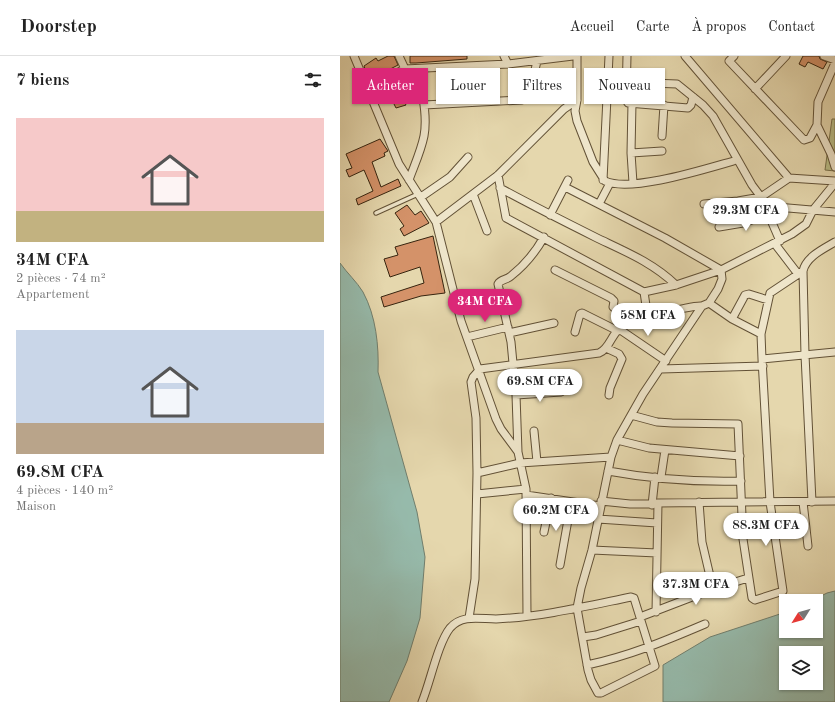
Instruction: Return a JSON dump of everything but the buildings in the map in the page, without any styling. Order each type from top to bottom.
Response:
[{"type":"street","points":[[354,56],[360,68]]},
{"type":"street","points":[[399,56],[405,68]]},
{"type":"street","points":[[504,56],[508,64]]},
{"type":"street","points":[[428,68],[508,64],[573,56]]},
{"type":"street","points":[[577,56],[577,100],[575,111],[577,121],[590,155],[607,182]]},
{"type":"street","points":[[599,204],[607,182],[605,154],[609,56]]},
{"type":"street","points":[[627,56],[627,68]]},
{"type":"street","points":[[685,56],[789,178]]},
{"type":"street","points":[[734,56],[729,61],[804,140],[810,138],[817,125],[818,102],[835,63]]},
{"type":"street","points":[[824,56],[835,60]]},
{"type":"street","points":[[755,89],[783,57]]},
{"type":"street","points":[[535,68],[537,61]]},
{"type":"street","points":[[665,84],[677,84],[713,116],[737,160],[761,197],[777,242],[801,273],[812,502]]},
{"type":"street","points":[[648,104],[688,108],[693,97]]},
{"type":"street","points":[[436,222],[498,175],[564,109],[577,100]]},
{"type":"street","points":[[409,180],[424,136],[424,105],[508,101]]},
{"type":"street","points":[[375,104],[393,151],[409,180],[436,222],[452,292],[467,337],[501,429],[518,452]]},
{"type":"street","points":[[632,104],[631,153],[633,183]]},
{"type":"street","points":[[662,136],[664,105]]},
{"type":"street","points":[[817,125],[831,154],[835,167]]},
{"type":"street","points":[[631,153],[662,150]]},
{"type":"street","points":[[590,155],[605,154]]},
{"type":"street","points":[[420,195],[450,177],[468,156]]},
{"type":"street","points":[[607,182],[633,183],[667,178],[737,160]]},
{"type":"street","points":[[498,175],[505,217],[644,292],[676,285],[721,270],[801,229],[808,222],[813,210],[835,182]]},
{"type":"street","points":[[704,204],[761,197],[789,178],[835,182]]},
{"type":"street","points":[[550,215],[566,184],[599,204],[665,238],[721,270]]},
{"type":"street","points":[[500,188],[550,215],[646,261],[662,272],[676,285]]},
{"type":"street","points":[[473,194],[487,231]]},
{"type":"street","points":[[765,206],[835,212]]},
{"type":"street","points":[[719,227],[743,223],[768,214]]},
{"type":"street","points":[[526,615],[526,492],[518,452],[516,395],[513,364],[508,330],[498,284],[501,280],[511,277],[534,255],[544,237]]},
{"type":"street","points":[[631,415],[672,424],[737,424],[740,456],[741,502],[748,578],[753,599],[783,590],[770,502],[761,334],[768,300],[773,290],[801,273],[807,263],[814,256],[835,242]]},
{"type":"street","points":[[555,270],[611,298],[614,301],[614,308],[633,323]]},
{"type":"street","points":[[422,702],[448,632],[456,623],[470,618],[497,619],[577,608],[631,597],[634,598],[655,666],[600,694],[596,691],[591,680],[577,608],[592,550],[608,470],[617,440],[631,415],[666,361],[721,283],[721,270]]},
{"type":"street","points":[[644,292],[648,319]]},
{"type":"street","points":[[732,319],[745,295],[749,294],[768,300]]},
{"type":"street","points":[[470,618],[475,579],[477,494],[476,418],[471,382],[473,377],[480,369],[599,353],[606,348],[619,330],[633,323],[690,306],[706,305],[761,334]]},
{"type":"street","points":[[575,332],[580,314],[582,313],[619,330],[666,361]]},
{"type":"street","points":[[467,337],[554,323]]},
{"type":"street","points":[[606,348],[619,354],[622,359],[610,388],[609,395]]},
{"type":"street","points":[[661,369],[763,362],[835,352]]},
{"type":"street","points":[[516,395],[561,392]]},
{"type":"street","points":[[534,431],[537,462]]},
{"type":"street","points":[[617,440],[648,448],[740,456]]},
{"type":"street","points":[[656,612],[657,524],[655,504],[658,477],[665,450]]},
{"type":"street","points":[[477,474],[520,463],[612,457]]},
{"type":"street","points":[[608,470],[711,482],[741,481]]},
{"type":"street","points":[[477,494],[526,492],[571,503],[600,504],[835,501]]},
{"type":"street","points":[[544,532],[551,498]]},
{"type":"street","points":[[699,502],[702,542],[713,589]]},
{"type":"street","points":[[803,502],[808,546]]},
{"type":"street","points":[[560,564],[571,503]]},
{"type":"street","points":[[598,519],[657,524]]},
{"type":"street","points":[[592,550],[657,553]]},
{"type":"street","points":[[582,636],[596,635],[640,619],[713,589],[748,578]]},
{"type":"street","points":[[587,665],[618,659],[649,648],[705,624]]},
{"type":"lane","points":[[376,212],[420,195]]},
{"type":"green space","points":[[832,119],[835,119],[835,171],[825,170]]},
{"type":"shaded area","points":[[340,263],[363,292],[374,321],[378,352],[378,372],[417,512],[425,557],[420,618],[407,661],[389,702],[340,702]]},
{"type":"shaded area","points":[[835,591],[835,702],[663,702],[663,665],[710,637],[779,614],[779,638],[823,638],[823,595]]}]
